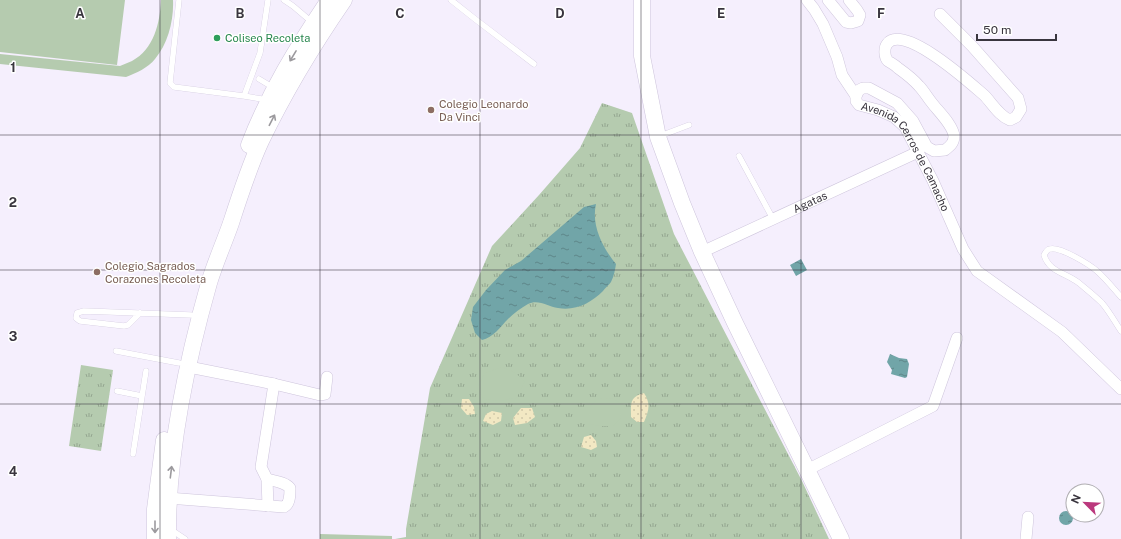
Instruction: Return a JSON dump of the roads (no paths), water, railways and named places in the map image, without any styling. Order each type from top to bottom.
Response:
[{"type":"main road","points":[[168,533],[168,498],[191,314],[218,226],[257,124],[271,94],[329,0]]},
{"type":"main road","points":[[155,539],[155,509],[166,429],[184,365],[196,334],[210,281],[260,142],[302,64],[344,0]]},
{"type":"main road","points":[[642,0],[642,56],[658,137],[682,203],[702,252],[735,323],[841,539]]},
{"type":"street","points":[[807,0],[823,24],[837,57],[842,75],[856,96]]},
{"type":"street","points":[[828,0],[846,22],[851,23],[858,21],[860,15],[849,0]]},
{"type":"street","name":"Avenida Cerros de Camacho","points":[[940,14],[972,46],[1018,98],[1021,109],[1016,117],[1010,120],[1005,118],[986,97],[952,67],[926,50],[907,40],[899,39],[892,40],[888,43],[885,49],[885,55],[888,60],[920,86],[949,125],[954,135],[952,144],[945,150],[934,150],[927,147],[913,121],[897,103],[869,88],[859,90],[856,96],[856,102],[859,105],[878,110],[894,117],[905,127],[933,181],[963,250],[976,271],[1062,332],[1121,389]]},
{"type":"street","name":"Agatas","points":[[702,252],[918,152]]},
{"type":"street","points":[[807,470],[933,406],[957,338]]},
{"type":"street","points":[[184,365],[320,395],[324,394],[327,377]]},
{"type":"street","points":[[268,506],[267,479],[261,467],[274,384]]},
{"type":"street","points":[[168,498],[268,506],[287,506],[290,488],[287,485],[267,479]]},
{"type":"street","points":[[1026,539],[1028,517]]},
{"type":"lane","points":[[179,0],[170,83],[174,88],[244,96],[271,94]]},
{"type":"lane","points":[[244,96],[255,77],[268,0]]},
{"type":"lane","points":[[284,0],[314,23]]},
{"type":"lane","points":[[451,0],[534,64]]},
{"type":"lane","points":[[255,77],[271,94]]},
{"type":"lane","points":[[658,137],[689,125]]},
{"type":"lane","points":[[739,156],[773,219]]},
{"type":"lane","points":[[1121,296],[1097,271],[1076,257],[1052,248],[1047,250],[1044,255],[1049,265],[1059,273],[1078,282],[1103,304],[1121,331]]},
{"type":"lane","points":[[140,313],[128,325],[124,326],[80,321],[76,318],[77,313],[84,311],[191,314]]},
{"type":"lane","points":[[116,351],[184,365]]},
{"type":"lane","points":[[133,454],[146,370]]},
{"type":"lane","points":[[117,391],[142,396]]},
{"type":"lane","points":[[168,533],[185,539]]},
{"type":"water","points":[[596,204],[595,220],[599,236],[616,264],[614,275],[610,283],[593,299],[577,307],[565,309],[536,302],[528,304],[513,315],[490,337],[482,340],[475,333],[471,320],[473,307],[486,290],[505,270],[521,261],[584,207]]},
{"type":"water","points":[[801,259],[807,270],[796,276],[790,265]]},
{"type":"water","points":[[890,354],[899,358],[907,359],[909,364],[907,377],[905,378],[891,374],[892,370],[887,362]]},
{"type":"water","points":[[1065,511],[1065,523],[1071,523],[1066,525],[1061,523],[1059,518]]},
{"type":"place","name":"Coliseo Recoleta","points":[[217,38]]},
{"type":"place","name":"Colegio Leonardo Da Vinci","points":[[431,110]]},
{"type":"place","name":"Colegio Sagrados Corazones Recoleta","points":[[97,272]]}]
